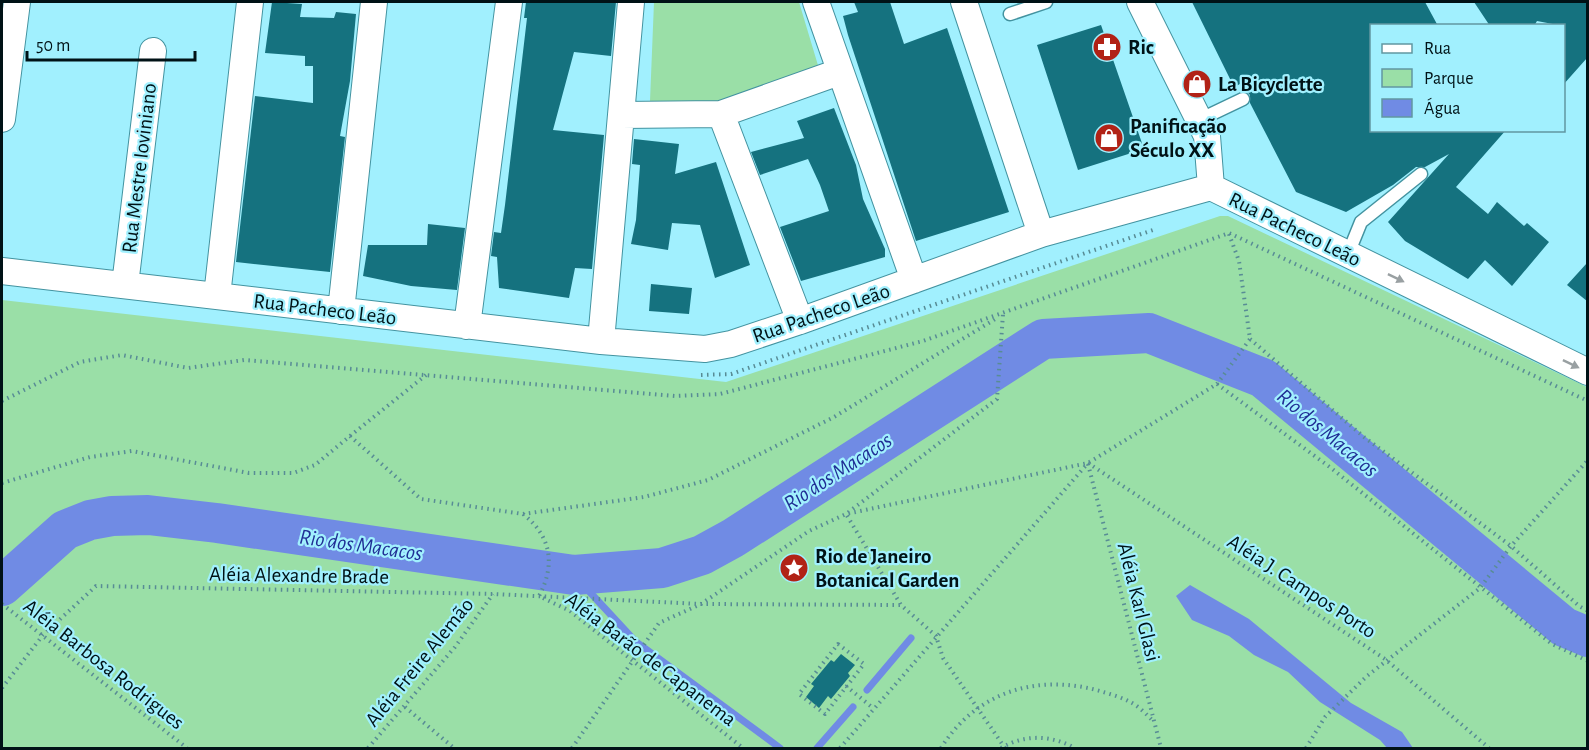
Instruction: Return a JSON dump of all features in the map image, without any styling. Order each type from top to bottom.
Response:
[{"type":"street","points":[[2,119],[17,2]]},
{"type":"street","points":[[217,296],[250,2]]},
{"type":"street","points":[[342,311],[374,2]]},
{"type":"street","points":[[467,326],[509,2]]},
{"type":"street","points":[[601,341],[631,2]]},
{"type":"street","points":[[816,2],[914,280]]},
{"type":"street","points":[[964,2],[1041,234]]},
{"type":"street","points":[[1140,2],[1207,136],[1211,187]]},
{"type":"street","name":"Rua Mestre Ioviniano","points":[[125,285],[153,51]]},
{"type":"street","points":[[621,115],[721,114],[839,72]]},
{"type":"street","points":[[721,114],[800,321]]},
{"type":"street","name":"Rua Pacheco Leão","points":[[2,271],[601,341],[718,348],[800,321],[1041,234],[1211,187],[1587,372]]},
{"type":"lane","points":[[1010,14],[1046,2]]},
{"type":"lane","points":[[1199,120],[1244,99]]},
{"type":"lane","points":[[1348,254],[1361,222],[1421,174]]},
{"type":"path","points":[[1229,233],[1239,261],[1250,339],[1364,437],[1511,546],[1587,611]]},
{"type":"path","points":[[2,401],[80,362],[122,355],[188,368],[244,360],[675,396],[720,394],[924,341],[1229,233],[1587,401]]},
{"type":"path","points":[[572,748],[659,623],[701,604],[809,531],[846,514],[997,399],[1003,314]]},
{"type":"path","points":[[350,436],[421,499],[523,514],[644,497],[708,480],[834,417],[939,356],[1003,314]]},
{"type":"path","points":[[840,748],[1088,463],[1217,384],[1250,339]]},
{"type":"path","points":[[2,483],[90,457],[132,451],[249,473],[293,473],[315,465],[426,374]]},
{"type":"path","points":[[1217,384],[1331,468],[1552,644],[1587,661]]},
{"type":"path","points":[[1305,748],[1325,717],[1366,676],[1385,659],[1480,588],[1511,546],[1587,460]]},
{"type":"path","points":[[846,514],[1088,463]]},
{"type":"path","name":"Aléia J. Campos Porto","points":[[1088,463],[1385,659],[1489,748]]},
{"type":"path","name":"Aléia Karl Glasi","points":[[1088,463],[1161,748]]},
{"type":"path","points":[[523,514],[543,532],[548,551],[547,582],[539,596]]},
{"type":"path","points":[[846,514],[901,605],[936,636],[944,658],[1003,748],[1022,739],[1042,737],[1062,741],[1075,748]]},
{"type":"path","name":"Aléia Alexandre Brade","points":[[2,688],[43,635],[96,586],[493,594],[620,598],[701,604]]},
{"type":"path","name":"Aléia Freire Alemão","points":[[368,748],[455,647],[493,594]]},
{"type":"path","name":"Aléia Barão de Capanema","points":[[539,596],[570,611],[631,662],[743,748]]},
{"type":"path","points":[[701,604],[901,605]]},
{"type":"path","name":"Aléia Barbosa Rodrigues","points":[[3,605],[187,748]]},
{"type":"path","points":[[838,644],[864,664],[846,686],[825,714],[799,694],[838,644]]},
{"type":"path","points":[[941,748],[956,727],[977,707],[993,697],[1031,685],[1081,686],[1131,702],[1155,722]]},
{"type":"path","points":[[846,686],[873,708]]},
{"type":"path","points":[[405,707],[454,748]]},
{"type":"green space","points":[[654,2],[799,2],[820,72],[719,104],[650,101]]},
{"type":"green space","name":"Rio de Janeiro Botanical Garden","points":[[1220,216],[1228,216],[1587,387],[1587,748],[2,748],[2,300],[726,382]]},
{"type":"water","points":[[1190,585],[1249,619],[1351,703],[1402,732],[1413,748],[1387,748],[1380,740],[1320,702],[1288,672],[1254,655],[1229,636],[1192,620],[1176,596]]},
{"type":"building","points":[[272,2],[302,4],[300,17],[334,18],[336,12],[356,14],[350,81],[340,136],[345,137],[330,272],[236,262],[255,96],[313,103],[313,66],[305,66],[305,56],[265,53]]},
{"type":"building","points":[[526,2],[616,2],[611,56],[574,52],[553,130],[604,135],[592,269],[575,268],[569,298],[499,288],[497,257],[491,256],[494,232],[501,233],[505,205],[527,18],[524,18]]},
{"type":"building","points":[[854,2],[890,2],[904,44],[947,28],[1009,212],[916,241],[843,16],[858,12]]},
{"type":"building","points":[[1192,2],[1425,2],[1437,24],[1370,24],[1370,132],[1504,132],[1456,187],[1488,214],[1497,202],[1524,226],[1527,223],[1549,242],[1512,286],[1485,260],[1468,279],[1405,241],[1388,222],[1449,154],[1425,167],[1416,167],[1393,185],[1346,212],[1296,192],[1250,103],[1250,95],[1240,84],[1234,87]]},
{"type":"building","points":[[1474,2],[1587,2],[1587,58],[1565,83],[1565,24],[1537,21],[1535,24],[1489,24]]},
{"type":"building","points":[[1101,25],[1144,149],[1078,170],[1037,45]]},
{"type":"building","points":[[834,108],[856,165],[863,199],[885,249],[885,257],[801,281],[780,227],[829,211],[820,185],[808,159],[760,175],[751,152],[804,138],[797,121]]},
{"type":"building","points":[[634,139],[679,144],[675,174],[716,162],[750,265],[715,278],[700,225],[672,223],[668,250],[631,244],[636,220],[640,165],[632,164]]},
{"type":"building","points":[[428,224],[465,228],[457,290],[411,286],[363,276],[368,245],[427,245]]},
{"type":"building","points":[[1587,263],[1587,301],[1567,285]]},
{"type":"building","points":[[651,284],[692,288],[689,314],[649,311]]},
{"type":"building","points":[[841,654],[855,665],[848,673],[850,676],[831,699],[828,696],[819,708],[806,697],[814,686],[811,684],[831,660],[834,662]]},
{"type":"waterway","name":"Rio dos Macacos","points":[[2,586],[65,530],[90,520],[112,516],[148,515],[574,575],[662,568],[702,555],[733,538],[1043,339],[1149,333],[1263,378],[1564,627],[1588,637]]},
{"type":"waterway","points":[[574,575],[635,641],[780,748]]},
{"type":"waterway","points":[[867,690],[911,638]]},
{"type":"waterway","points":[[817,748],[853,707]]},
{"type":"place","name":"Ric","points":[[1107,47]]},
{"type":"place","name":"La Bicyclette","points":[[1197,84]]},
{"type":"place","name":"Panificação Século XX","points":[[1109,138]]},
{"type":"place","name":"Rio de Janeiro Botanical Garden","points":[[794,568]]}]
